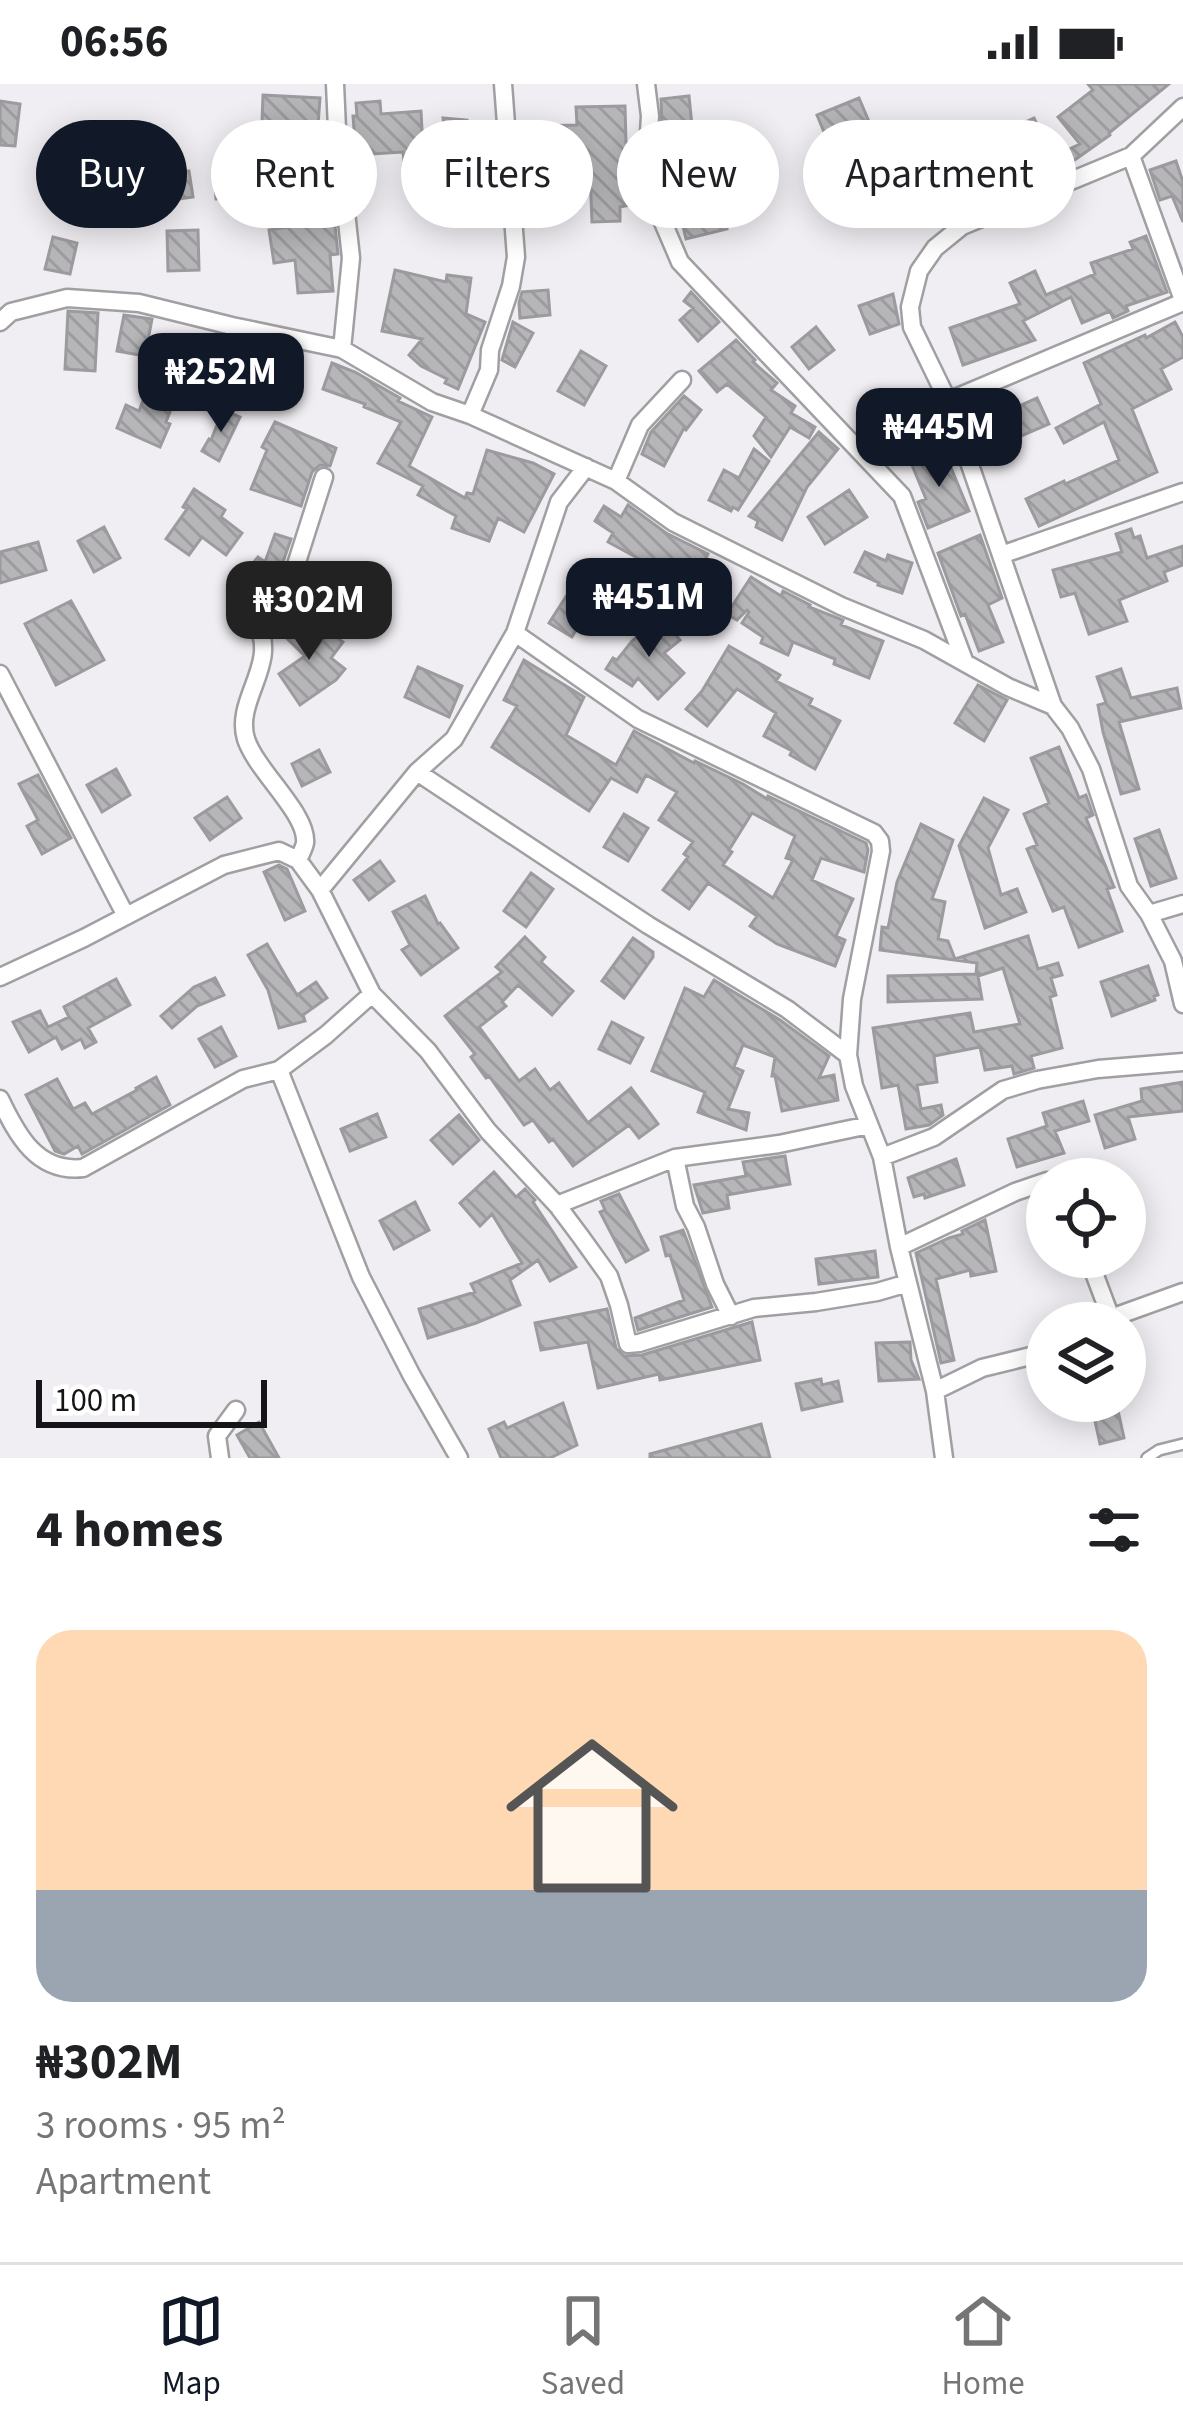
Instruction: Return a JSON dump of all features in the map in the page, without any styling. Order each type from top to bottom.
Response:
[{"type":"street","points":[[335,84],[351,258],[341,349]]},
{"type":"street","points":[[470,415],[489,370],[490,350],[516,257],[503,84]]},
{"type":"street","points":[[646,84],[650,116],[647,166],[659,213],[680,262],[902,496],[965,663]]},
{"type":"street","points":[[1183,107],[1131,156],[962,226],[935,248],[919,271],[910,307],[912,326],[948,400],[1053,706],[1091,769],[1129,886],[1173,961],[1183,1004]]},
{"type":"street","points":[[948,400],[1183,301],[1131,156]]},
{"type":"street","points":[[0,322],[10,312],[68,298],[139,302],[341,349],[432,402],[616,481],[673,522],[1053,706]]},
{"type":"street","points":[[616,481],[640,424],[682,380]]},
{"type":"street","points":[[320,890],[417,772],[454,740],[515,633],[559,502],[586,467]]},
{"type":"street","points":[[298,860],[305,846],[303,830],[251,755],[242,724],[263,658],[264,638],[257,624],[296,565],[324,477]]},
{"type":"street","points":[[1001,555],[1183,491]]},
{"type":"street","points":[[515,633],[638,719],[874,833],[880,841],[852,999],[848,1055],[854,1086],[882,1156],[935,1391],[944,1458]]},
{"type":"street","points":[[0,674],[126,916]]},
{"type":"street","points":[[417,772],[648,926],[787,1009],[848,1055]]},
{"type":"street","points":[[0,977],[224,865],[279,851],[298,860],[320,890],[372,994],[428,1051],[488,1131],[557,1204],[609,1276],[628,1344],[754,1308],[817,1302],[908,1283]]},
{"type":"street","points":[[1149,914],[1183,904]]},
{"type":"street","points":[[0,1099],[12,1124],[42,1159],[54,1166],[83,1168],[243,1079],[279,1070],[372,994]]},
{"type":"street","points":[[882,1156],[934,1137],[1004,1090],[1098,1070],[1183,1062]]},
{"type":"street","points":[[279,1070],[362,1277],[459,1458]]},
{"type":"street","points":[[557,1204],[675,1158],[779,1144],[869,1125]]},
{"type":"street","points":[[675,1158],[685,1206],[731,1316]]},
{"type":"street","points":[[899,1247],[1026,1188]]},
{"type":"street","points":[[1146,1306],[1183,1292]]},
{"type":"street","points":[[935,1391],[982,1367],[1026,1357]]},
{"type":"street","points":[[220,1458],[218,1436],[236,1410]]},
{"type":"lane","points":[[1147,1458],[1183,1444]]},
{"type":"building","points":[[1088,84],[1169,84],[1076,159],[1080,144],[1076,120],[1058,117],[1093,90]]},
{"type":"building","points":[[263,95],[320,98],[318,120],[262,120]]},
{"type":"building","points":[[689,96],[691,120],[662,120],[661,99]]},
{"type":"building","points":[[859,98],[868,120],[819,120],[817,115]]},
{"type":"building","points":[[0,101],[20,104],[15,146],[0,145]]},
{"type":"building","points":[[380,101],[381,114],[421,111],[421,120],[401,120],[401,152],[377,154],[377,120],[353,120],[356,103]]},
{"type":"building","points":[[625,106],[625,120],[617,120],[617,221],[593,222],[593,120],[577,120],[576,107]]},
{"type":"building","points":[[1176,161],[1183,182],[1183,222],[1172,196],[1160,200],[1150,170]]},
{"type":"building","points":[[187,171],[193,197],[187,198]]},
{"type":"building","points":[[335,228],[338,254],[330,255],[333,291],[298,293],[295,260],[274,263],[269,230]]},
{"type":"building","points":[[683,228],[727,228],[727,229],[686,239]]},
{"type":"building","points":[[198,230],[199,270],[168,271],[167,231]]},
{"type":"building","points":[[1146,236],[1167,292],[1126,306],[1128,311],[1113,318],[1110,311],[1082,323],[1071,297],[1023,321],[1035,340],[963,365],[950,328],[1020,304],[1010,283],[1035,271],[1046,295],[1095,274],[1091,263],[1133,249],[1130,242]]},
{"type":"building","points":[[53,237],[77,243],[70,274],[45,269]]},
{"type":"building","points":[[395,270],[446,282],[447,275],[471,278],[466,314],[485,322],[458,389],[409,355],[422,339],[382,331]]},
{"type":"building","points":[[548,290],[550,315],[520,318],[522,292]]},
{"type":"building","points":[[691,292],[719,322],[698,341],[680,320],[693,308],[684,301]]},
{"type":"building","points":[[893,294],[899,324],[870,334],[859,306]]},
{"type":"building","points":[[68,311],[98,313],[95,371],[65,369]]},
{"type":"building","points":[[124,315],[152,319],[145,356],[117,351]]},
{"type":"building","points":[[513,322],[533,333],[515,367],[502,360]]},
{"type":"building","points":[[1175,322],[1183,337],[1183,357],[1161,369],[1171,389],[1132,409],[1157,472],[1039,526],[1026,499],[1119,460],[1104,422],[1064,443],[1056,428],[1101,404],[1084,363]]},
{"type":"building","points":[[816,327],[834,350],[809,369],[792,347]]},
{"type":"building","points":[[736,340],[777,383],[771,390],[795,406],[791,413],[815,427],[809,438],[790,427],[771,457],[754,436],[766,417],[727,384],[717,392],[699,371]]},
{"type":"building","points":[[162,351],[198,362],[193,378],[184,376],[160,447],[117,428],[126,405],[139,411]]},
{"type":"building","points":[[581,351],[606,366],[584,405],[558,391]]},
{"type":"building","points":[[332,363],[432,417],[409,466],[465,498],[473,494],[487,450],[554,474],[524,532],[498,518],[489,541],[452,528],[456,516],[418,495],[423,486],[378,463],[401,422],[323,389]]},
{"type":"building","points":[[684,396],[701,410],[684,428],[664,466],[642,454],[651,432]]},
{"type":"building","points":[[1037,398],[1049,424],[1007,442],[995,417]]},
{"type":"building","points":[[223,410],[240,417],[219,461],[202,451]]},
{"type":"building","points":[[275,422],[336,448],[330,466],[320,465],[312,472],[301,506],[251,489],[267,450],[262,447]]},
{"type":"building","points":[[819,432],[838,449],[807,487],[782,540],[756,527],[758,521],[749,516]]},
{"type":"building","points":[[754,449],[769,461],[738,510],[709,500],[724,470],[739,478]]},
{"type":"building","points":[[944,451],[969,511],[928,528],[918,502],[926,499],[912,465]]},
{"type":"building","points":[[194,489],[225,510],[221,517],[242,533],[226,555],[202,537],[189,555],[166,539],[187,509],[183,507]]},
{"type":"building","points":[[849,490],[867,517],[825,544],[808,517]]},
{"type":"building","points":[[628,505],[666,533],[708,554],[691,587],[608,542],[613,533],[595,521],[604,506],[621,517]]},
{"type":"building","points":[[104,527],[120,558],[94,572],[78,541]]},
{"type":"building","points":[[1131,529],[1134,538],[1140,536],[1147,558],[1183,546],[1183,565],[1164,572],[1167,581],[1119,600],[1127,621],[1089,634],[1075,593],[1061,597],[1053,570],[1122,552],[1116,534]]},
{"type":"building","points":[[275,534],[291,539],[284,559],[252,608],[231,590],[258,557],[265,562]]},
{"type":"building","points":[[980,535],[1002,598],[988,605],[1003,642],[979,651],[938,553]]},
{"type":"building","points":[[38,542],[46,570],[0,583],[0,552]]},
{"type":"building","points":[[865,552],[886,561],[888,555],[912,563],[902,593],[855,572]]},
{"type":"building","points":[[751,577],[781,596],[783,591],[843,620],[841,625],[883,641],[869,678],[793,642],[788,655],[761,643],[763,637],[742,623],[747,610],[737,620],[727,614]]},
{"type":"building","points":[[578,578],[601,594],[572,637],[549,623]]},
{"type":"building","points":[[71,601],[104,660],[56,685],[25,624]]},
{"type":"building","points":[[280,613],[316,648],[330,632],[343,642],[331,658],[345,669],[300,705],[279,674],[305,656],[272,624]]},
{"type":"building","points":[[661,617],[680,640],[664,653],[684,673],[658,699],[638,678],[632,686],[606,669]]},
{"type":"building","points":[[729,646],[780,675],[776,681],[812,699],[809,705],[840,721],[815,769],[764,736],[776,713],[737,689],[707,726],[686,709]]},
{"type":"building","points":[[524,660],[584,697],[566,735],[616,765],[634,731],[866,843],[864,872],[821,858],[812,880],[853,899],[836,936],[845,940],[835,966],[777,944],[750,926],[757,916],[708,883],[689,909],[663,890],[688,857],[684,854],[693,842],[659,820],[677,792],[646,775],[637,792],[611,778],[589,811],[492,747],[517,706],[504,700]],"holes":[[[752,813],[795,836],[786,858],[793,860],[773,898],[723,865]]]},
{"type":"building","points":[[418,667],[462,686],[449,717],[405,697]]},
{"type":"building","points":[[1121,669],[1131,698],[1177,688],[1181,708],[1119,722],[1139,789],[1121,794],[1103,732],[1098,705],[1106,703],[1097,677]]},
{"type":"building","points":[[978,685],[1007,700],[984,741],[955,723]]},
{"type":"building","points":[[1059,747],[1079,798],[1086,795],[1093,815],[1086,818],[1114,887],[1107,889],[1122,931],[1079,947],[1064,907],[1053,911],[1027,849],[1037,845],[1024,814],[1049,803],[1031,758]]},
{"type":"building","points":[[319,750],[330,772],[302,786],[292,764]]},
{"type":"building","points":[[116,769],[130,795],[102,812],[87,785]]},
{"type":"building","points":[[38,775],[71,838],[42,854],[27,826],[38,820],[19,784]]},
{"type":"building","points":[[227,797],[241,818],[210,840],[195,818]]},
{"type":"building","points":[[984,798],[1008,810],[988,848],[1001,895],[1017,889],[1026,912],[985,928],[959,846]]},
{"type":"building","points":[[624,814],[648,828],[628,861],[604,847]]},
{"type":"building","points":[[921,824],[953,840],[932,899],[945,902],[938,939],[948,941],[955,959],[1028,936],[1038,969],[1058,963],[1062,975],[1051,978],[1056,995],[1050,997],[1062,1048],[1031,1056],[1034,1068],[1014,1074],[1012,1066],[985,1070],[980,1047],[934,1056],[937,1082],[917,1085],[921,1109],[941,1105],[943,1115],[929,1125],[906,1129],[898,1085],[882,1088],[873,1028],[970,1013],[974,1032],[1020,1024],[1003,968],[978,976],[982,999],[888,1002],[888,976],[976,974],[977,963],[880,950],[882,927],[888,928],[897,882]]},
{"type":"building","points":[[1159,830],[1176,878],[1151,886],[1135,839]]},
{"type":"building","points":[[380,861],[394,881],[369,900],[354,880]]},
{"type":"building","points":[[279,865],[287,869],[305,911],[285,920],[264,872]]},
{"type":"building","points":[[531,873],[553,889],[526,927],[504,911]]},
{"type":"building","points":[[425,896],[438,924],[458,948],[421,975],[402,950],[410,945],[393,912]]},
{"type":"building","points":[[525,937],[545,957],[541,962],[573,991],[552,1015],[518,985],[502,1002],[506,1006],[479,1027],[519,1081],[535,1069],[550,1090],[559,1083],[588,1123],[631,1088],[658,1124],[639,1138],[629,1125],[573,1166],[533,1120],[524,1125],[445,1016],[502,972],[496,967]]},
{"type":"building","points":[[633,938],[653,952],[653,957],[624,998],[602,981]]},
{"type":"building","points":[[267,944],[297,995],[316,982],[327,998],[303,1015],[305,1021],[279,1028],[268,990],[248,955]]},
{"type":"building","points":[[1148,966],[1158,995],[1155,1000],[1112,1016],[1101,982]]},
{"type":"building","points":[[215,978],[224,995],[197,1006],[172,1028],[161,1016],[194,987]]},
{"type":"building","points":[[116,979],[130,1005],[88,1028],[96,1042],[85,1048],[81,1039],[62,1049],[56,1037],[29,1052],[13,1022],[40,1011],[48,1027],[69,1017],[64,1007]]},
{"type":"building","points":[[714,980],[829,1056],[819,1078],[834,1075],[838,1100],[782,1111],[772,1076],[775,1057],[743,1045],[734,1067],[743,1071],[728,1109],[749,1113],[746,1130],[698,1112],[705,1092],[652,1071],[685,988],[704,997]]},
{"type":"building","points":[[612,1022],[643,1038],[630,1063],[599,1049]]},
{"type":"building","points":[[221,1027],[236,1056],[215,1067],[199,1039]]},
{"type":"building","points":[[156,1077],[170,1105],[82,1154],[78,1146],[64,1154],[55,1151],[26,1095],[57,1079],[73,1109],[85,1103],[92,1114]]},
{"type":"building","points":[[1183,1082],[1183,1111],[1128,1117],[1135,1139],[1105,1148],[1095,1115],[1142,1101],[1141,1089]]},
{"type":"building","points":[[1083,1101],[1089,1121],[1055,1131],[1064,1153],[1026,1158],[1026,1164],[1017,1167],[1008,1139],[1047,1126],[1043,1113]]},
{"type":"building","points":[[377,1114],[386,1137],[350,1151],[341,1129]]},
{"type":"building","points":[[459,1115],[479,1140],[453,1164],[431,1140]]},
{"type":"building","points":[[785,1156],[790,1184],[727,1195],[729,1208],[703,1213],[694,1185],[746,1176],[743,1162]]},
{"type":"building","points":[[956,1159],[964,1185],[914,1197],[908,1178]]},
{"type":"building","points":[[494,1172],[516,1197],[525,1189],[535,1200],[576,1267],[550,1281],[538,1260],[510,1280],[520,1305],[428,1338],[419,1309],[475,1292],[471,1284],[522,1263],[492,1214],[480,1226],[460,1203]]},
{"type":"building","points":[[619,1194],[648,1250],[626,1262],[600,1212],[605,1210],[601,1201]]},
{"type":"building","points":[[415,1202],[429,1230],[394,1249],[380,1221]]},
{"type":"building","points":[[985,1220],[996,1271],[971,1276],[970,1270],[936,1279],[954,1360],[941,1363],[916,1253]]},
{"type":"building","points":[[683,1230],[712,1307],[638,1330],[635,1318],[684,1300],[661,1237]]},
{"type":"building","points":[[875,1251],[878,1277],[819,1284],[816,1259]]},
{"type":"building","points":[[607,1309],[616,1348],[624,1356],[642,1355],[752,1322],[760,1360],[598,1388],[588,1342],[541,1350],[535,1323]]},
{"type":"building","points":[[910,1342],[919,1379],[879,1381],[876,1343]]},
{"type":"building","points":[[821,1379],[822,1385],[838,1381],[842,1401],[802,1410],[796,1384]]},
{"type":"building","points":[[563,1403],[577,1445],[550,1458],[501,1458],[489,1429],[504,1422],[507,1428]]},
{"type":"building","points":[[259,1422],[279,1458],[250,1458],[237,1435]]},
{"type":"building","points":[[1095,1422],[1120,1422],[1124,1438],[1100,1444]]},
{"type":"building","points":[[761,1424],[770,1458],[650,1458],[650,1454]]}]
